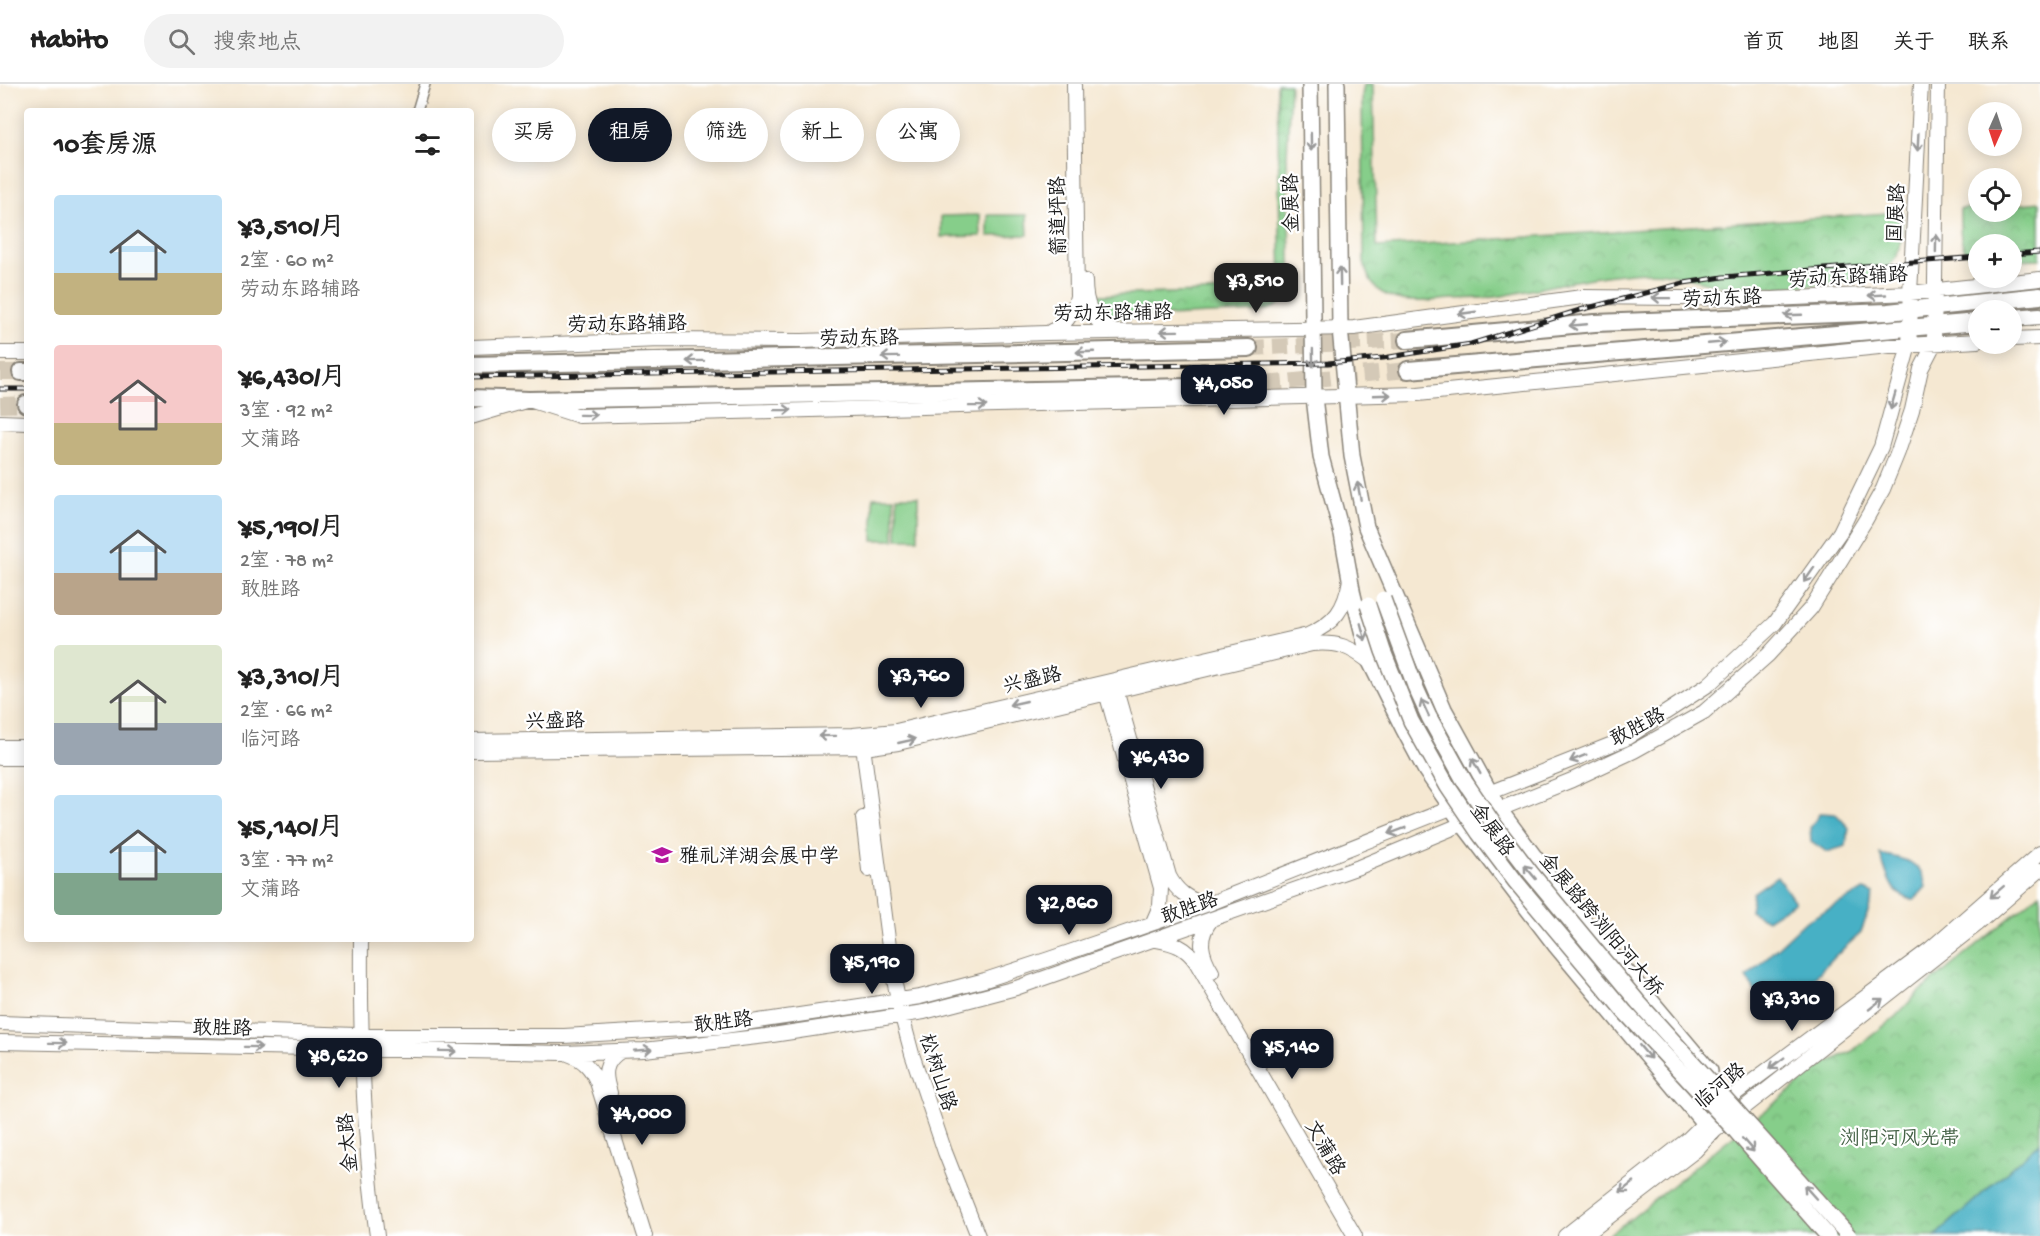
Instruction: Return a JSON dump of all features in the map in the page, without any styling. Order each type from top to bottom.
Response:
[{"type":"highway","name":"劳动东路","points":[[1407,340],[1596,323],[1936,299],[2040,296]]},
{"type":"highway","points":[[2022,317],[2040,316]]},
{"type":"highway","points":[[1408,370],[1968,323]]},
{"type":"highway","name":"劳动东路","points":[[474,365],[1249,348]]},
{"type":"highway","points":[[474,398],[529,400],[1243,386]]},
{"type":"main road","name":"箭道坪路","points":[[1046,333],[1063,324],[1070,317],[1077,296],[1074,84]]},
{"type":"main road","name":"箭道坪路","points":[[1082,84],[1085,296],[1098,322],[1115,332]]},
{"type":"main road","name":"金展路","points":[[1310,84],[1314,397],[1321,457],[1342,534],[1368,605]]},
{"type":"main road","name":"国展路","points":[[1909,345],[1921,84]]},
{"type":"main road","name":"国展路","points":[[1934,344],[1938,84]]},
{"type":"main road","name":"金展路","points":[[1339,86],[1340,328],[1352,456],[1383,599]]},
{"type":"main road","name":"劳动东路辅路","points":[[1936,299],[2040,279]]},
{"type":"main road","name":"劳动东路辅路","points":[[474,346],[660,340],[802,341],[1046,333],[1354,328],[1582,297],[1911,301]]},
{"type":"main road","points":[[2022,339],[2040,338]]},
{"type":"main road","points":[[474,416],[529,400],[579,416],[1418,394],[1909,345],[1968,342]]},
{"type":"main road","name":"敢胜路","points":[[0,1042],[563,1053],[644,1050],[766,1036],[924,1012],[1016,988],[1157,940],[1359,867],[1572,780],[1634,751],[1704,712],[1768,655],[1811,608],[1883,489],[1912,410],[1922,369],[1934,344]]},
{"type":"main road","name":"敢胜路","points":[[0,1023],[357,1035],[564,1036],[706,1028],[920,997],[1049,960],[1206,905],[1625,740],[1708,685],[1775,623],[1840,532],[1881,447],[1909,345]]},
{"type":"main road","points":[[474,346],[571,364]]},
{"type":"main road","points":[[0,354],[24,353]]},
{"type":"main road","points":[[0,422],[24,423]]},
{"type":"main road","name":"金展路","points":[[1366,527],[1444,709],[1499,809],[1568,902],[1731,1097],[1744,1109]]},
{"type":"main road","name":"金展路","points":[[1342,534],[1370,662],[1421,762],[1462,824],[1556,946],[1708,1128]]},
{"type":"main road","name":"兴盛路","points":[[1110,687],[1308,634],[1330,622],[1337,614],[1348,594],[1350,578]]},
{"type":"main road","name":"金展路跨浏阳河大桥","points":[[1383,599],[1429,717],[1465,782],[1495,826],[1638,1002],[1849,1236]]},
{"type":"main road","name":"金展路跨浏阳河大桥","points":[[1368,605],[1386,661],[1411,721],[1448,787],[1479,833],[1516,882],[1624,1011],[1736,1130],[1828,1236]]},
{"type":"main road","name":"兴盛路","points":[[474,751],[858,741],[896,731],[1312,644],[1340,644],[1355,650],[1370,662]]},
{"type":"main road","points":[[1110,687],[1168,876],[1183,895],[1206,905]]},
{"type":"main road","points":[[1110,687],[1161,888],[1160,906],[1153,922]]},
{"type":"main road","name":"兴盛路","points":[[474,741],[858,741]]},
{"type":"main road","name":"松树山路","points":[[858,741],[892,970],[894,1001],[904,1056],[937,1154],[969,1236]]},
{"type":"main road","points":[[0,747],[24,747]]},
{"type":"main road","points":[[0,758],[24,758]]},
{"type":"main road","name":"临河路","points":[[1584,1236],[1695,1151],[1708,1128],[1731,1097],[1930,949],[2040,853]]},
{"type":"main road","name":"临河路","points":[[1565,1236],[1687,1140],[1744,1109],[1979,923],[2040,870]]},
{"type":"main road","name":"文蒲路","points":[[1211,920],[1203,932],[1201,941],[1205,960],[1365,1236]]},
{"type":"main road","name":"文蒲路","points":[[1157,940],[1172,942],[1181,947],[1189,952],[1196,962],[1355,1236]]},
{"type":"main road","name":"金太路","points":[[353,942],[357,1035],[366,1149],[377,1236]]},
{"type":"main road","name":"金太路","points":[[357,1035],[361,942]]},
{"type":"main road","name":"松树山路","points":[[897,1016],[978,1236]]},
{"type":"main road","name":"金太路","points":[[358,1050],[359,1150],[369,1236]]},
{"type":"main road","points":[[621,1051],[609,1061],[605,1074],[653,1236]]},
{"type":"main road","points":[[563,1053],[580,1059],[593,1072],[645,1236]]},
{"type":"street","points":[[418,108],[425,84]]},
{"type":"green space","points":[[1277,84],[1290,84],[1287,158],[1291,285],[1286,297],[1272,308],[1254,312],[1122,318],[1112,316],[1105,311],[1096,295],[1281,290]]},
{"type":"green space","points":[[1364,84],[1373,84],[1377,247],[1903,212],[1900,247],[1892,262],[1878,275],[1850,282],[1776,287],[1733,287],[1668,273],[1650,272],[1594,278],[1490,298],[1408,301],[1394,298],[1376,288],[1368,277],[1364,262],[1362,95]]},
{"type":"green space","points":[[2040,202],[2040,259],[2022,260],[2022,234],[1968,234],[1968,255],[1962,243],[1960,209],[1968,209],[1968,222],[2022,222],[2022,204]]},
{"type":"green space","points":[[980,215],[981,236],[941,237],[941,216]]},
{"type":"green space","points":[[988,215],[1027,215],[1028,235],[988,236]]},
{"type":"green space","points":[[897,496],[918,496],[918,539],[897,539]]},
{"type":"green space","points":[[873,497],[894,497],[894,540],[873,540]]},
{"type":"green space","name":"浏阳河风光带","points":[[2040,893],[2040,1142],[1935,1236],[1606,1236],[1632,1218],[1826,1063],[1851,1052],[1895,1017],[1917,994]]},
{"type":"water","points":[[1820,813],[1836,814],[1849,828],[1846,846],[1827,852],[1811,841],[1810,828]]},
{"type":"water","points":[[1880,854],[1904,859],[1920,871],[1926,887],[1914,900],[1899,894],[1894,889]]},
{"type":"water","points":[[1777,876],[1795,902],[1767,920],[1750,911],[1753,893]]},
{"type":"water","points":[[1864,890],[1874,894],[1861,933],[1815,977],[1789,993],[1759,999],[1747,976],[1806,921]]},
{"type":"water","points":[[2040,1142],[2040,1236],[1935,1236]]},
{"type":"tunnel","points":[[1249,348],[1407,340]]},
{"type":"tunnel","points":[[1243,386],[1408,370]]},
{"type":"tunnel","points":[[0,372],[21,372]]},
{"type":"tunnel","points":[[0,405],[24,404]]},
{"type":"railway","points":[[2022,253],[2040,252]]},
{"type":"railway","points":[[474,377],[1328,363],[1383,358],[1471,344],[1580,310],[1684,283],[1723,277],[1968,258]]},
{"type":"railway","points":[[0,389],[24,389]]},
{"type":"place","name":"雅礼洋湖会展中学","points":[[662,855]]}]
